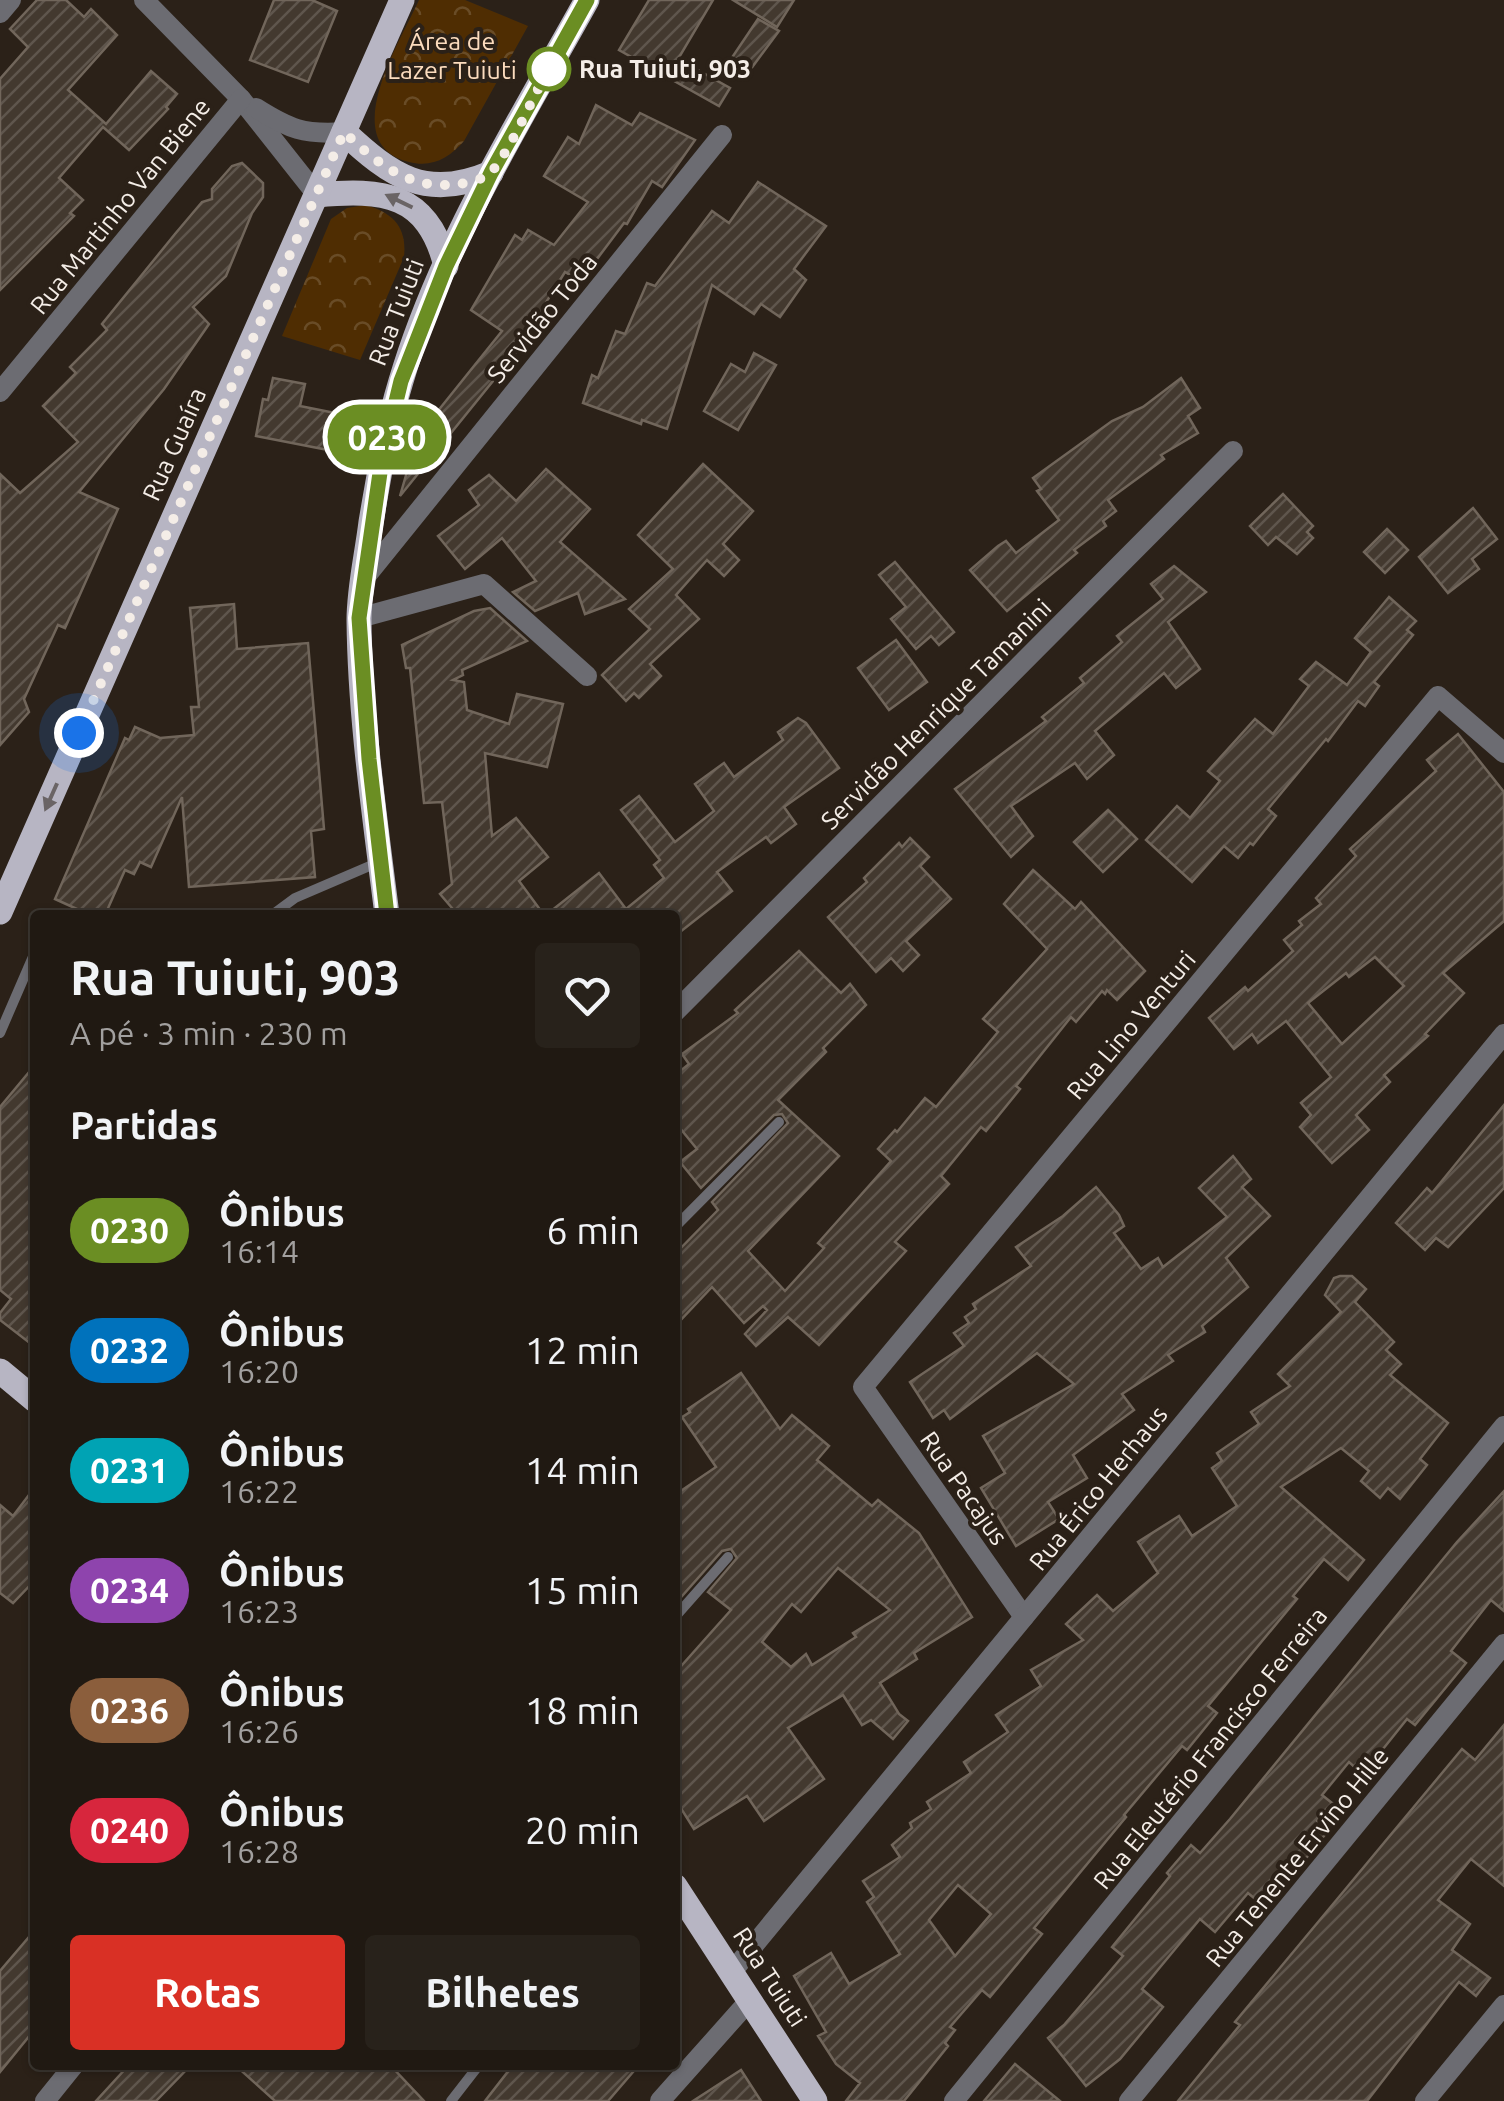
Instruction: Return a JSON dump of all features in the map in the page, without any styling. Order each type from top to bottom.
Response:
[{"type":"main road","name":"Rua Guaíra","points":[[0,912],[402,0]]},
{"type":"main road","name":"Rua Tuiuti","points":[[385,910],[364,711],[359,618],[382,459],[398,394],[446,266],[491,173],[587,0]]},
{"type":"main road","points":[[344,132],[397,175],[420,184],[468,183],[491,173]]},
{"type":"main road","points":[[317,195],[382,193],[401,200],[432,227],[446,266]]},
{"type":"main road","points":[[0,1371],[30,1396]]},
{"type":"main road","name":"Rua Tuiuti","points":[[680,1894],[815,2101]]},
{"type":"street","points":[[0,13],[11,0]]},
{"type":"street","points":[[144,0],[242,98],[317,195]]},
{"type":"street","points":[[242,98],[284,126],[319,134],[344,132]]},
{"type":"street","name":"Rua Martinho Van Biene","points":[[0,392],[242,98]]},
{"type":"street","name":"Servidão Toda","points":[[363,580],[722,135]]},
{"type":"street","name":"Servidão Henrique Tamanini","points":[[680,1007],[1233,451]]},
{"type":"street","points":[[359,618],[484,584],[586,676]]},
{"type":"street","name":"Rua Lino Venturi","points":[[863,1387],[1438,696],[1504,753]]},
{"type":"street","name":"Rua Érico Herhaus","points":[[731,1974],[1504,1034]]},
{"type":"street","name":"Rua Pacajus","points":[[863,1387],[1024,1617]]},
{"type":"street","name":"Rua Eleutério Francisco Ferreira","points":[[954,2101],[1504,1426]]},
{"type":"street","name":"Rua Tenente Ervino Hille","points":[[1129,2101],[1504,1644]]},
{"type":"street","points":[[660,2101],[749,2001]]},
{"type":"street","points":[[1425,2101],[1504,2004]]},
{"type":"street","points":[[45,2101],[70,2070]]},
{"type":"lane","points":[[278,910],[294,898],[380,862]]},
{"type":"lane","points":[[0,1033],[30,964]]},
{"type":"lane","points":[[680,1222],[779,1122]]},
{"type":"lane","points":[[680,1612],[728,1557]]},
{"type":"lane","points":[[451,2101],[476,2070]]},
{"type":"green space","name":"Área de Lazer Tuiuti","points":[[419,0],[465,0],[528,26],[464,141],[446,157],[425,164],[387,152],[377,135],[375,113],[388,64]]},
{"type":"green space","points":[[366,205],[384,212],[396,223],[403,237],[404,257],[360,360],[282,336],[331,219],[347,208]]},
{"type":"building","points":[[37,0],[66,0],[84,17],[91,9],[117,35],[68,90],[106,124],[151,71],[177,94],[129,150],[103,127],[59,178],[83,200],[70,213],[74,216],[0,290],[0,79],[28,47],[10,29]]},
{"type":"building","points":[[274,0],[312,0],[337,11],[308,82],[250,60]]},
{"type":"building","points":[[649,0],[713,0],[678,59],[730,88],[719,106],[619,50]]},
{"type":"building","points":[[733,0],[794,0],[777,27]]},
{"type":"building","points":[[758,19],[779,31],[750,70],[731,59]]},
{"type":"building","points":[[596,105],[632,125],[640,113],[695,140],[662,187],[652,181],[627,224],[591,267],[588,265],[577,279],[565,272],[535,320],[540,323],[400,496],[417,437],[502,331],[471,310],[515,235],[522,240],[528,230],[554,245],[588,202],[544,176],[568,137],[579,144]]},
{"type":"building","points":[[242,163],[263,183],[263,197],[252,213],[226,276],[193,307],[209,324],[164,389],[79,492],[118,509],[65,628],[58,625],[24,699],[29,712],[0,745],[0,474],[20,493],[78,442],[43,406],[76,373],[70,367],[107,330],[102,324],[175,234],[202,202],[212,199],[212,189],[232,166]]},
{"type":"building","points":[[758,182],[826,226],[794,269],[806,280],[780,317],[761,304],[754,314],[712,285],[667,429],[583,403],[592,375],[598,378],[616,331],[625,334],[647,283],[655,286],[712,211],[729,223]]},
{"type":"building","points":[[754,353],[776,365],[738,430],[704,411],[731,364],[745,372]]},
{"type":"building","points":[[273,378],[305,384],[300,406],[335,413],[328,450],[256,436],[263,399],[268,400]]},
{"type":"building","points":[[1181,378],[1200,408],[1188,416],[1198,433],[1161,455],[1164,459],[1108,500],[1116,511],[1103,521],[1106,526],[1007,611],[970,570],[1006,541],[1016,553],[1059,520],[1037,491],[1041,489],[1033,478],[1112,421],[1143,407]]},
{"type":"building","points":[[703,464],[753,511],[723,544],[739,560],[724,576],[707,560],[676,595],[699,619],[650,664],[661,676],[639,698],[634,693],[626,701],[602,675],[650,629],[629,609],[673,569],[638,535]]},
{"type":"building","points":[[546,469],[590,509],[560,542],[625,599],[585,614],[578,593],[535,611],[513,592],[536,581],[502,538],[465,569],[438,536],[479,505],[469,490],[489,475],[516,501]]},
{"type":"building","points":[[1283,494],[1313,526],[1307,532],[1313,538],[1297,554],[1276,537],[1268,545],[1250,526]]},
{"type":"building","points":[[1473,508],[1497,539],[1472,559],[1479,569],[1448,593],[1419,557]]},
{"type":"building","points":[[1387,529],[1408,550],[1385,573],[1364,552]]},
{"type":"building","points":[[895,562],[954,632],[939,645],[931,636],[916,649],[891,619],[906,607],[879,575]]},
{"type":"building","points":[[1174,566],[1206,592],[1168,622],[1200,669],[1176,688],[1164,673],[1095,731],[1114,755],[1087,779],[1075,763],[1011,806],[1033,836],[1011,857],[955,789],[1046,721],[1042,717],[1084,683],[1080,678],[1122,642],[1117,636],[1163,599],[1151,584]]},
{"type":"building","points":[[1389,597],[1416,621],[1407,630],[1413,635],[1374,682],[1379,686],[1365,706],[1358,701],[1268,809],[1276,816],[1253,845],[1250,843],[1238,858],[1224,846],[1192,882],[1146,840],[1177,806],[1190,818],[1220,781],[1208,771],[1255,719],[1273,734],[1309,686],[1300,679],[1316,662],[1347,685],[1371,652],[1355,638]]},
{"type":"building","points":[[234,604],[237,649],[308,643],[324,829],[311,831],[315,877],[189,887],[182,797],[151,867],[140,862],[134,874],[125,870],[107,910],[79,910],[55,899],[125,738],[129,740],[135,727],[160,738],[194,735],[191,707],[199,707],[190,608]]},
{"type":"building","points":[[490,608],[527,641],[462,670],[463,675],[453,680],[464,682],[467,710],[509,724],[517,694],[563,704],[547,767],[485,753],[492,836],[516,818],[548,857],[519,881],[540,910],[454,910],[440,894],[452,884],[442,802],[424,803],[410,668],[406,668],[402,645],[474,611]]},
{"type":"building","points":[[896,640],[927,682],[889,710],[858,668]]},
{"type":"building","points":[[798,718],[806,723],[839,768],[784,807],[796,824],[771,843],[766,837],[717,872],[732,891],[680,932],[680,910],[552,910],[599,873],[626,909],[664,878],[654,865],[660,860],[621,810],[639,796],[675,842],[714,811],[695,784],[724,763],[734,777],[783,740],[778,732]]},
{"type":"building","points":[[1458,734],[1504,792],[1504,921],[1443,973],[1464,993],[1425,1034],[1428,1036],[1384,1075],[1390,1082],[1356,1115],[1369,1130],[1332,1163],[1300,1127],[1311,1115],[1301,1103],[1331,1077],[1286,1021],[1258,1043],[1252,1034],[1234,1049],[1209,1018],[1245,987],[1248,991],[1293,951],[1284,940],[1302,925],[1299,921],[1321,904],[1316,898],[1356,856],[1350,849],[1436,771],[1427,760]],"holes":[[[1375,957],[1404,986],[1342,1044],[1308,1003],[1346,973],[1349,977]]]},
{"type":"building","points":[[1108,810],[1137,839],[1103,872],[1074,842]]},
{"type":"building","points":[[910,838],[929,857],[920,866],[951,899],[906,941],[919,955],[903,971],[891,958],[876,972],[828,917],[867,882],[864,878],[899,843],[902,847]]},
{"type":"building","points":[[1033,870],[1075,909],[1081,902],[1145,971],[1117,1000],[1107,990],[1105,994],[1102,991],[1076,1022],[1071,1017],[986,1131],[981,1127],[941,1176],[949,1184],[895,1242],[906,1251],[819,1345],[788,1317],[756,1346],[745,1334],[767,1310],[763,1306],[744,1323],[712,1287],[680,1321],[680,1249],[718,1210],[712,1202],[788,1123],[782,1114],[774,1115],[701,1188],[680,1162],[697,1149],[680,1128],[680,1071],[689,1064],[682,1054],[738,1013],[735,1010],[799,951],[841,993],[850,984],[866,1005],[778,1100],[839,1156],[748,1251],[785,1291],[824,1248],[818,1243],[891,1161],[878,1149],[925,1098],[936,1107],[998,1032],[983,1019],[1047,949],[1004,904]]},
{"type":"building","points":[[30,1071],[30,1343],[0,1320],[0,1313],[11,1299],[0,1290],[0,1107]]},
{"type":"building","points":[[1504,1105],[1504,1188],[1448,1247],[1436,1238],[1425,1250],[1396,1223],[1427,1188],[1432,1193]]},
{"type":"building","points":[[1233,1156],[1251,1179],[1242,1187],[1270,1216],[1226,1258],[1248,1287],[1202,1326],[1205,1332],[1168,1355],[1173,1361],[1122,1394],[1134,1410],[1073,1455],[1087,1478],[1048,1502],[1059,1519],[1016,1546],[981,1488],[1005,1473],[983,1436],[1074,1384],[1037,1353],[950,1419],[944,1410],[933,1418],[910,1382],[964,1346],[954,1333],[969,1323],[965,1317],[976,1309],[973,1304],[1031,1266],[1016,1247],[1063,1216],[1096,1187],[1119,1215],[1124,1226],[1114,1233],[1141,1269],[1158,1258],[1163,1267],[1227,1217],[1199,1188]]},
{"type":"building","points":[[1352,1276],[1366,1289],[1355,1302],[1394,1342],[1386,1350],[1401,1364],[1390,1375],[1448,1423],[1420,1459],[1427,1465],[1400,1499],[1388,1488],[1380,1498],[1361,1481],[1369,1471],[1341,1448],[1281,1487],[1364,1560],[1348,1580],[1324,1559],[1293,1596],[1297,1599],[1208,1706],[1217,1713],[1187,1750],[1182,1746],[1124,1815],[1034,1928],[1042,1934],[990,1997],[982,1990],[950,2027],[955,2030],[945,2043],[948,2046],[904,2101],[846,2101],[860,2083],[836,2064],[818,2036],[826,2032],[794,1976],[831,1953],[849,1984],[900,1954],[867,1902],[874,1897],[863,1881],[900,1857],[892,1845],[912,1828],[910,1823],[931,1809],[927,1802],[971,1773],[964,1762],[1008,1732],[996,1715],[1041,1686],[1031,1670],[1083,1640],[1066,1624],[1097,1595],[1113,1611],[1158,1573],[1138,1542],[1179,1516],[1192,1536],[1237,1506],[1212,1468],[1222,1461],[1217,1453],[1259,1424],[1251,1412],[1290,1386],[1278,1374],[1341,1312],[1325,1295],[1334,1278]],"holes":[[[958,1885],[991,1914],[955,1956],[929,1920]]]},
{"type":"building","points":[[741,1373],[780,1429],[792,1415],[829,1446],[817,1460],[872,1506],[878,1500],[919,1533],[972,1617],[914,1653],[917,1659],[880,1683],[899,1714],[908,1721],[893,1739],[871,1720],[862,1725],[843,1695],[788,1728],[824,1779],[764,1821],[747,1796],[694,1829],[680,1807],[680,1667],[731,1610],[708,1592],[737,1558],[731,1549],[722,1551],[680,1598],[680,1492],[716,1467],[682,1417],[690,1412],[688,1409]],"holes":[[[838,1568],[890,1610],[853,1633],[856,1637],[812,1665],[806,1654],[791,1667],[762,1642],[792,1604],[801,1612]]]},
{"type":"building","points":[[1504,1491],[1504,1611],[1491,1600],[1451,1651],[1466,1663],[1415,1725],[1407,1719],[1379,1754],[1386,1760],[1369,1780],[1349,1762],[1322,1795],[1332,1803],[1317,1821],[1328,1831],[1266,1908],[1248,1893],[1215,1932],[1200,1919],[1142,1989],[1163,2007],[1120,2059],[1086,2086],[1048,2038],[1064,2025],[1123,1956],[1112,1947],[1170,1876],[1167,1873],[1191,1845],[1200,1853],[1230,1819],[1457,1542]]},
{"type":"building","points":[[30,1494],[30,1585],[13,1603],[0,1593],[0,1505],[13,1516]]},
{"type":"building","points":[[1504,1725],[1504,1886],[1471,1859],[1438,1900],[1470,1924],[1452,1950],[1490,1978],[1476,1996],[1459,1982],[1367,2101],[1178,2101],[1240,2025],[1235,2022],[1462,1749],[1475,1760]]},
{"type":"building","points":[[30,1936],[30,2035],[0,2072],[0,1971]]},
{"type":"building","points":[[1015,2064],[1060,2101],[984,2101]]},
{"type":"building","points":[[124,2070],[186,2070],[156,2101],[96,2101]]},
{"type":"building","points":[[241,2070],[395,2070],[424,2101],[275,2101]]},
{"type":"building","points":[[509,2070],[635,2070],[608,2101],[485,2101]]},
{"type":"building","points":[[741,2070],[761,2101],[693,2101]]},
{"type":"bus line","name":"0230","points":[[386,910],[364,711],[359,618],[382,459],[401,381],[446,266],[491,173],[587,0]]},
{"type":"place","name":"Rua Tuiuti, 903","points":[[549,69]]},
{"type":"route","points":[[79,733],[344,132],[397,175],[420,184],[468,183],[491,173],[549,69]]}]
